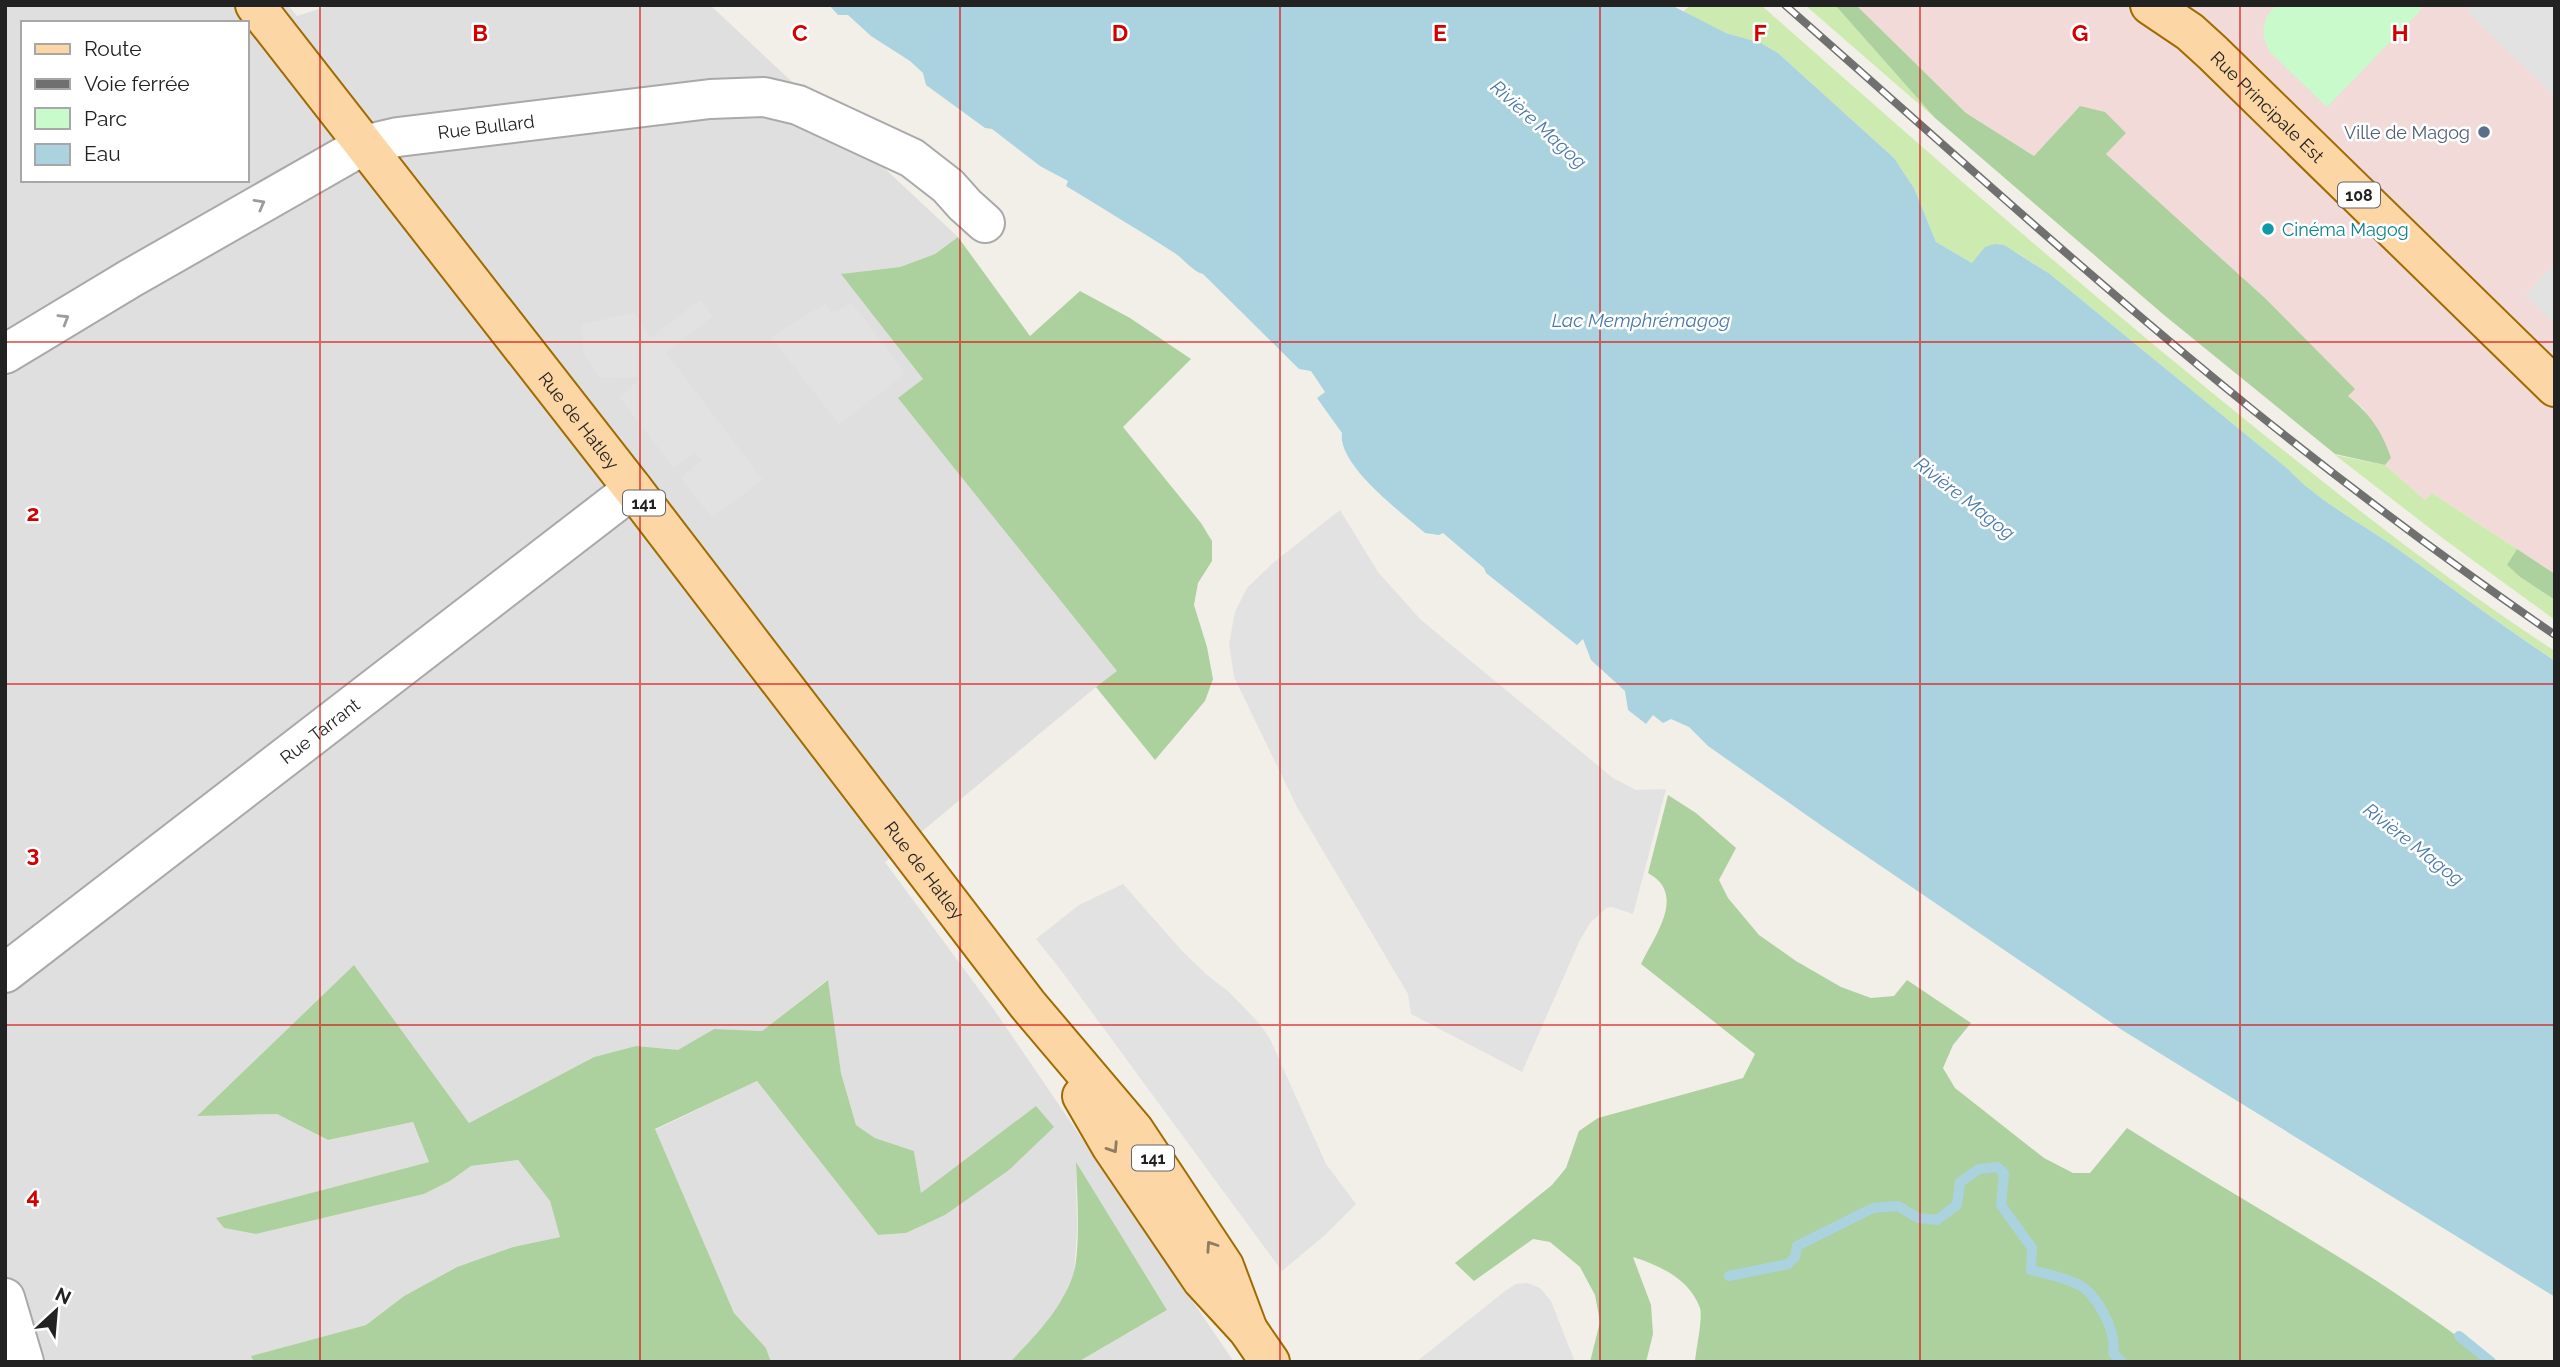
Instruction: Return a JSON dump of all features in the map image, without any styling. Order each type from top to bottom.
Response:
[{"type":"main road","name":"Rue de Hatley","points":[[255,5],[634,489],[1028,1005],[1111,1146],[1202,1280],[1248,1330],[1270,1362]]},
{"type":"main road","name":"Rue Principale Est","points":[[2158,7],[2233,72],[2555,387]]},
{"type":"street","name":"Rue Bullard","points":[[5,354],[131,278],[364,145],[398,137],[696,101],[765,97],[798,105],[912,158],[948,186],[985,223]]},
{"type":"street","name":"Rue Tarrant","points":[[5,973],[634,489]]},
{"type":"street","points":[[5,1298],[24,1362]]},
{"type":"shaded area","points":[[5,5],[288,5],[297,16],[331,5],[710,5],[958,237],[935,254],[900,267],[842,274],[923,379],[899,399],[1118,671],[885,862],[995,1011],[1234,1362],[1078,1362],[1167,1310],[1076,1164],[1077,1232],[1074,1273],[1062,1301],[1040,1331],[1010,1362],[771,1362],[766,1348],[734,1313],[655,1130],[757,1081],[878,1235],[906,1233],[945,1215],[969,1197],[1036,1107],[921,1194],[914,1151],[875,1138],[856,1125],[841,1073],[827,980],[762,1031],[714,1029],[678,1051],[636,1046],[594,1057],[469,1123],[354,965],[198,1115],[277,1114],[328,1140],[413,1122],[429,1162],[217,1218],[224,1228],[256,1234],[424,1194],[450,1181],[471,1166],[518,1160],[550,1201],[560,1237],[513,1247],[457,1267],[404,1296],[366,1325],[252,1356],[254,1362],[5,1362]]},
{"type":"shaded area","points":[[1856,5],[2555,5],[2555,574],[2432,493],[2425,500],[2385,465],[2391,458],[2363,408],[2348,396],[2354,389],[2266,299],[2105,153],[2080,106],[2034,156],[1966,113]]},
{"type":"shaded area","points":[[2469,5],[2555,5],[2555,97],[2467,11]]},
{"type":"shaded area","points":[[2555,264],[2555,324],[2525,295]]},
{"type":"shaded area","points":[[700,300],[713,316],[666,352],[763,480],[712,518],[681,478],[702,460],[695,452],[674,468],[619,397],[640,379],[600,378],[584,354],[581,324],[635,313],[650,338]]},
{"type":"shaded area","points":[[851,302],[906,373],[839,425],[771,337],[826,303],[828,309],[835,312]]},
{"type":"shaded area","points":[[1340,510],[1378,572],[1421,620],[1613,778],[1636,790],[1666,789],[1633,914],[1612,907],[1606,908],[1590,923],[1579,942],[1522,1072],[1411,1014],[1408,994],[1297,807],[1234,677],[1229,644],[1235,612],[1247,588],[1274,562]]},
{"type":"shaded area","points":[[1123,884],[1183,952],[1229,992],[1259,1023],[1270,1039],[1326,1164],[1356,1204],[1325,1235],[1282,1271],[1036,939],[1079,905]]},
{"type":"shaded area","points":[[1527,1283],[1540,1288],[1551,1301],[1575,1362],[1416,1362],[1505,1291],[1516,1284]]},
{"type":"green space","points":[[1690,5],[1761,5],[2009,222],[2199,382],[2406,546],[2555,651],[2555,661],[2312,491],[2050,274],[2014,251],[1972,263],[1936,242],[1914,188],[1894,158],[1778,53],[1761,43],[1726,33],[1682,13]]},
{"type":"green space","points":[[1805,5],[1835,5],[1935,118]]},
{"type":"green space","points":[[1835,5],[1856,5],[1966,113],[2034,156],[2080,106],[2105,112],[2126,133],[2106,154],[2266,299],[2355,389],[2348,396],[2363,409],[2374,424],[2384,439],[2391,458],[2385,465],[2335,454],[2164,315],[1935,118]]},
{"type":"green space","points":[[2277,5],[2423,5],[2327,107],[2267,46],[2265,21]]},
{"type":"green space","points":[[958,237],[1030,336],[1080,291],[1130,318],[1191,359],[1123,427],[1201,523],[1212,541],[1212,561],[1198,583],[1194,605],[1207,647],[1213,679],[1205,701],[1155,760],[1096,687],[1117,671],[898,398],[923,379],[841,274],[900,267],[935,254]]},
{"type":"green space","points":[[2335,455],[2385,465],[2425,500],[2432,493],[2517,549],[2508,565],[2520,577],[2555,600],[2555,620],[2445,540]]},
{"type":"green space","points":[[2517,549],[2555,574],[2555,600],[2507,565]]},
{"type":"green space","points":[[1668,795],[1696,813],[1736,848],[1719,880],[1728,898],[1759,935],[1796,961],[1841,987],[1871,998],[1894,996],[1907,980],[1971,1023],[1953,1045],[1943,1068],[1955,1088],[2044,1158],[2073,1173],[2090,1173],[2127,1128],[2358,1269],[2448,1329],[2491,1362],[1695,1362],[1701,1313],[1695,1298],[1681,1281],[1672,1275],[1633,1257],[1651,1305],[1653,1334],[1646,1362],[1590,1362],[1600,1322],[1595,1295],[1580,1267],[1550,1242],[1533,1239],[1474,1281],[1455,1263],[1552,1185],[1566,1168],[1579,1131],[1598,1118],[1743,1078],[1755,1054],[1641,964],[1660,928],[1667,903],[1659,882],[1648,873]]},
{"type":"green space","points":[[354,965],[469,1123],[594,1057],[636,1046],[678,1050],[714,1029],[762,1031],[828,980],[841,1073],[856,1125],[875,1138],[914,1151],[921,1193],[1036,1106],[1054,1127],[1009,1170],[945,1215],[906,1233],[878,1235],[757,1081],[655,1129],[734,1313],[766,1348],[771,1362],[254,1362],[251,1356],[366,1325],[404,1296],[457,1267],[513,1247],[560,1237],[550,1201],[518,1160],[471,1166],[450,1181],[424,1194],[256,1234],[224,1228],[216,1218],[429,1162],[413,1122],[328,1140],[277,1114],[197,1116]]},
{"type":"green space","points":[[1076,1162],[1167,1310],[1078,1362],[1010,1362],[1038,1332],[1062,1300],[1073,1275],[1078,1236]]},
{"type":"water","name":"Lac Memphrémagog","points":[[829,5],[1671,5],[1726,33],[1761,43],[1778,53],[1894,158],[1914,188],[1936,242],[1972,263],[1985,247],[2004,245],[2050,274],[2312,491],[2555,661],[2555,1297],[2122,1030],[1822,826],[1708,746],[1689,727],[1671,719],[1663,723],[1653,715],[1646,724],[1628,710],[1625,691],[1591,660],[1583,639],[1577,645],[1486,573],[1484,568],[1443,533],[1425,533],[1373,488],[1350,459],[1343,446],[1342,433],[1317,398],[1325,392],[1311,371],[1299,369],[1203,274],[1173,252],[1066,186],[1068,181],[1040,166],[992,129],[985,128],[926,85],[923,73],[910,61],[871,36],[848,15],[838,15]]},
{"type":"waterway","points":[[1729,1276],[1788,1264],[1795,1257],[1797,1246],[1873,1208],[1898,1206],[1918,1218],[1937,1220],[1957,1205],[1960,1182],[1979,1169],[1997,1167],[2004,1173],[2001,1205],[2032,1248],[2031,1270],[2075,1283],[2090,1294],[2108,1323],[2112,1334],[2113,1353],[2122,1362]]},
{"type":"waterway","points":[[2459,1336],[2491,1362]]},
{"type":"railway","points":[[1785,5],[2075,261],[2193,361],[2402,526],[2555,635]]},
{"type":"place","name":"Ville de Magog","points":[[2484,132]]},
{"type":"place","name":"Cinéma Magog","points":[[2268,229]]},
{"type":"water label","name":"Rivière Magog","points":[[1539,124]]},
{"type":"water label","name":"Rivière Magog","points":[[1965,498]]},
{"type":"water label","name":"Rivière Magog","points":[[2414,844]]}]
